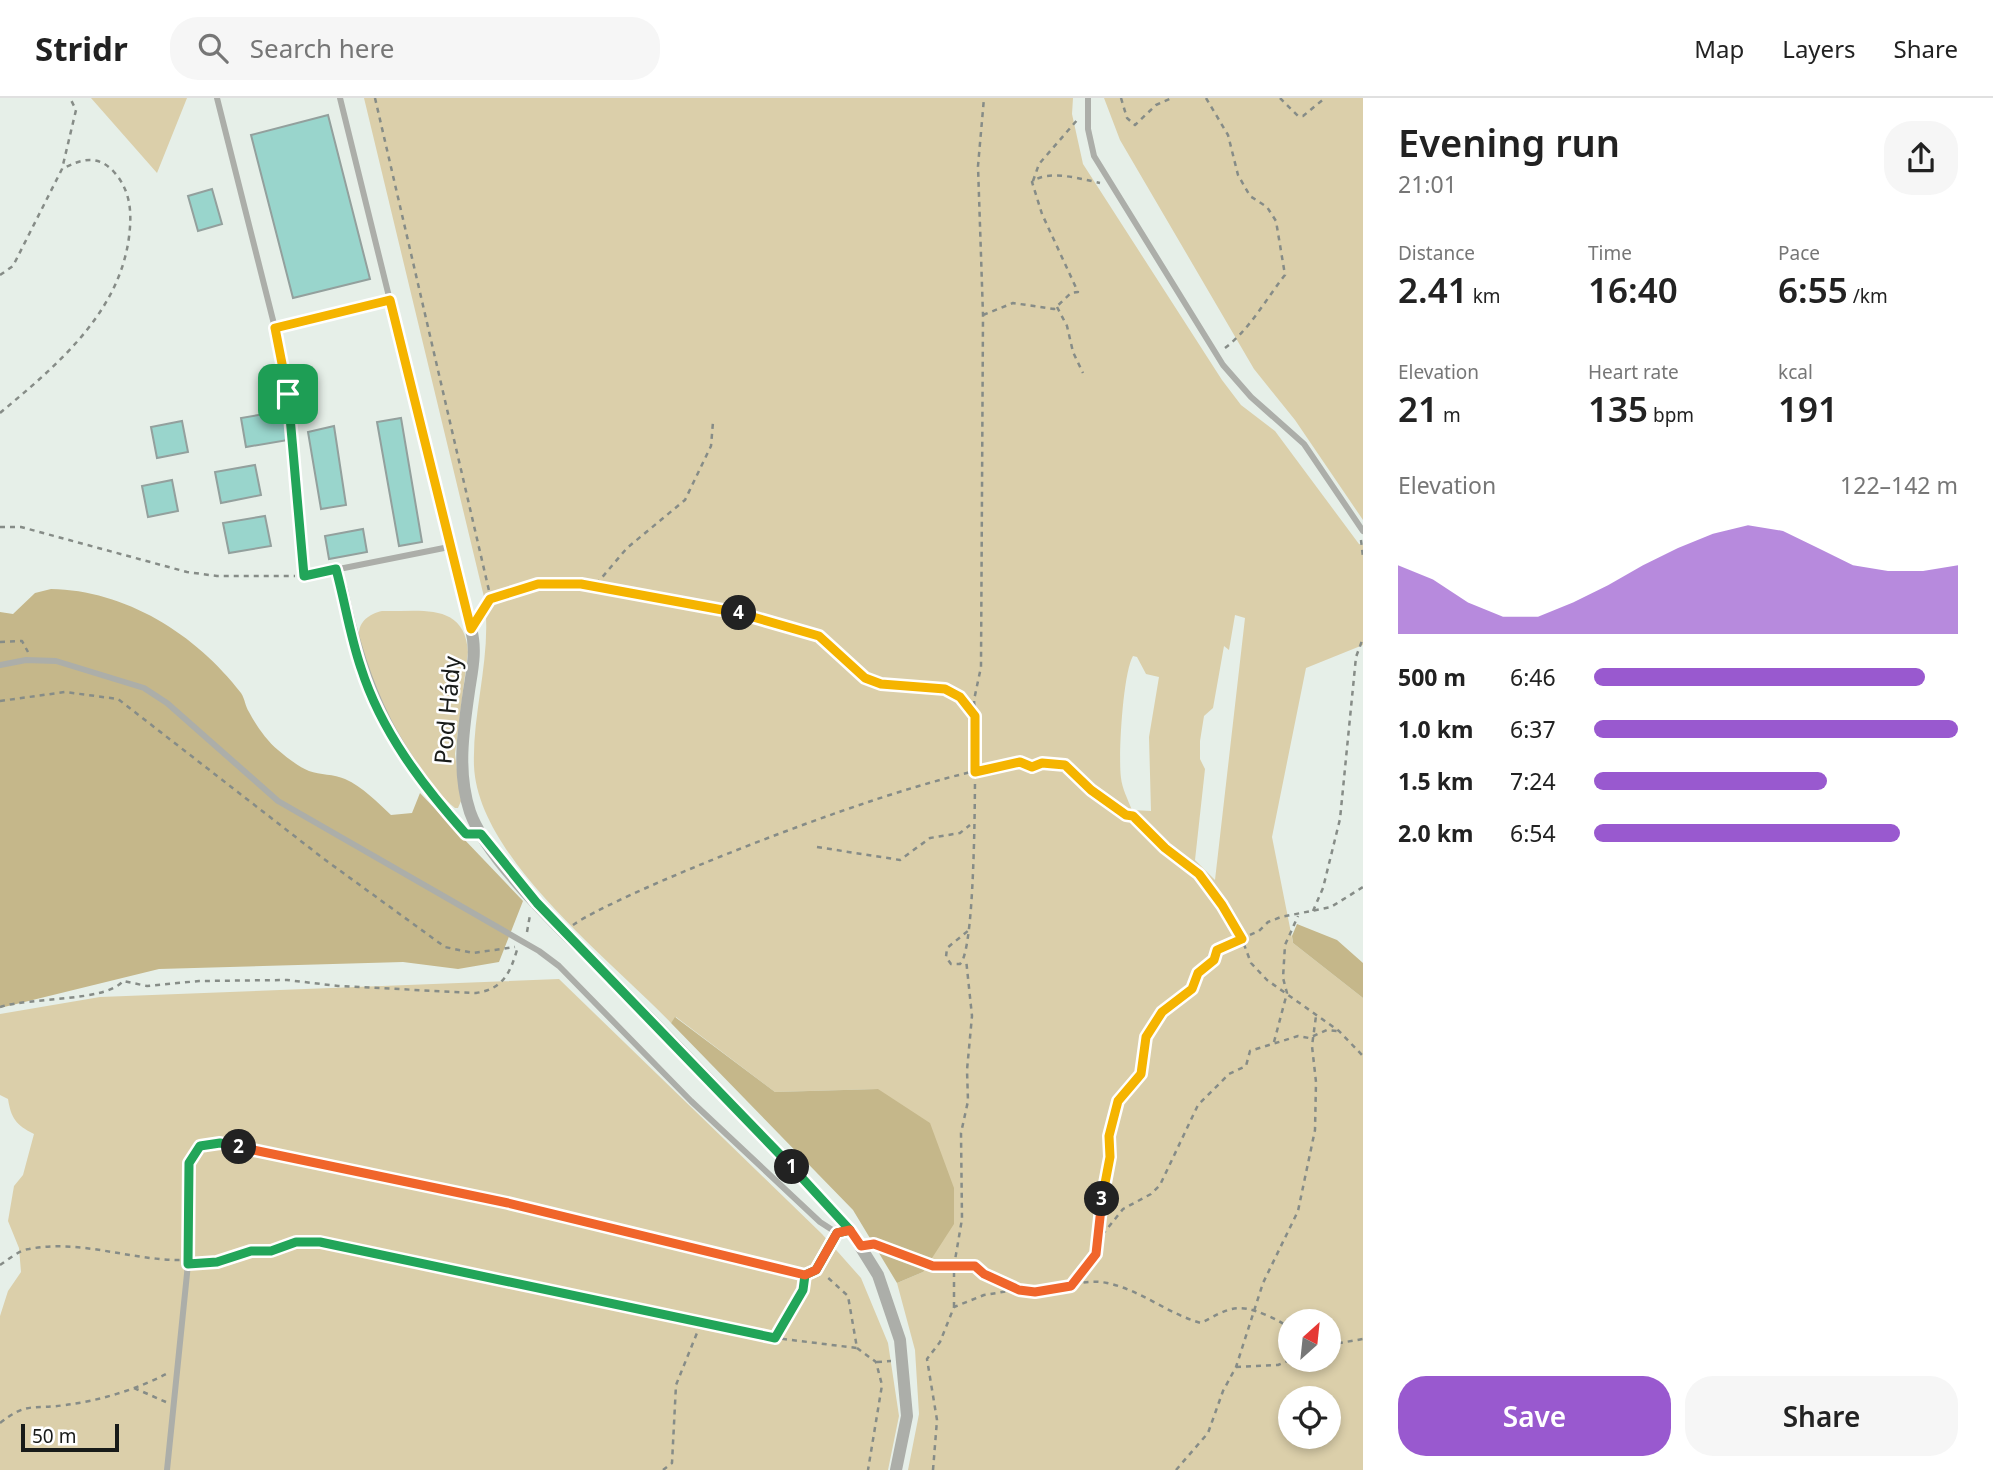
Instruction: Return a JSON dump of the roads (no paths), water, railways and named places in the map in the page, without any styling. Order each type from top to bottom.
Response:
[{"type":"street","name":"Pod Hády","points":[[342,589],[361,668],[384,722],[422,783],[446,811],[466,834],[481,834]]},
{"type":"street","name":"Pod Hády","points":[[471,629],[474,652],[463,728],[462,771],[469,809],[481,834],[537,903],[736,1106],[844,1232],[861,1246],[878,1275],[900,1340],[907,1416],[896,1470]]},
{"type":"lane","points":[[216,98],[275,328],[288,394]]},
{"type":"lane","points":[[340,98],[471,629]]},
{"type":"lane","points":[[1088,102],[1088,129],[1094,156],[1216,354],[1251,397],[1304,444],[1363,531]]},
{"type":"lane","points":[[275,328],[390,300]]},
{"type":"lane","points":[[304,576],[449,547]]},
{"type":"lane","points":[[336,569],[342,589]]},
{"type":"lane","points":[[0,665],[26,660],[87,668],[144,688],[167,703],[278,801],[559,965],[691,1101],[820,1222],[844,1232],[816,1270],[805,1275],[508,1203],[220,1143],[200,1146],[189,1163],[188,1264],[167,1470]]}]
